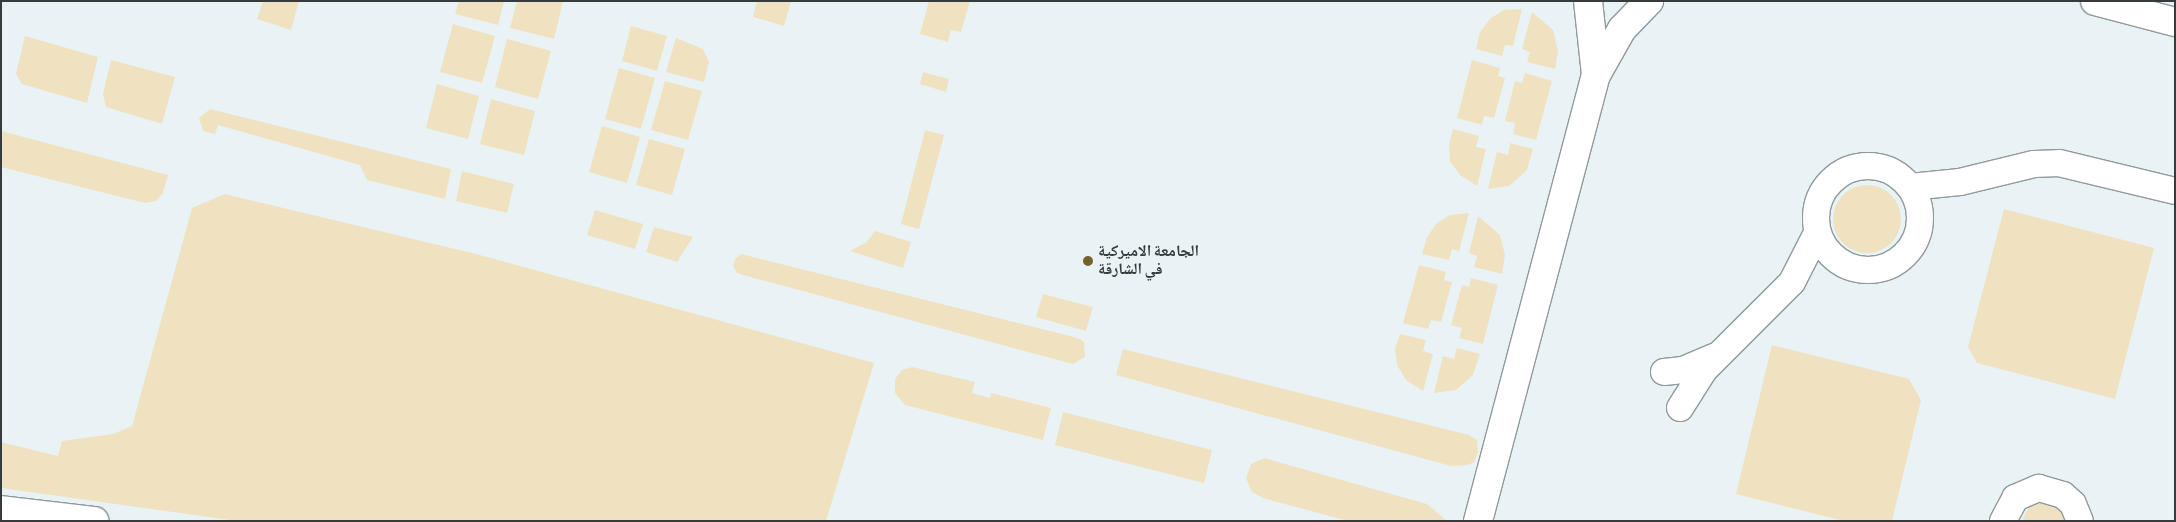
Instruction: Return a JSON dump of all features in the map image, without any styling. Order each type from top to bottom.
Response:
[{"type":"street","points":[[1588,1],[1596,75]]},
{"type":"street","points":[[1478,521],[1596,75],[1622,28],[1649,1]]},
{"type":"street","points":[[2095,1],[2175,22]]},
{"type":"street","points":[[1914,198],[1960,182],[2034,164],[2059,163],[2175,191]]},
{"type":"street","points":[[1877,167],[1899,176],[1914,198],[1915,240],[1894,264],[1867,271],[1839,262],[1826,250],[1817,233],[1815,216],[1819,200],[1827,185],[1840,174],[1854,168],[1877,167]]},
{"type":"street","points":[[1680,408],[1719,354],[1792,282],[1817,233]]},
{"type":"street","points":[[1792,282],[1839,262]]},
{"type":"street","points":[[1664,372],[1683,370],[1719,354]]},
{"type":"street","points":[[2003,521],[2016,498],[2039,488],[2063,495],[2081,519]]},
{"type":"street","points":[[1,510],[94,521]]},
{"type":"shaded area","points":[[263,1],[299,1],[291,30],[257,19]]},
{"type":"shaded area","points":[[459,1],[504,1],[498,25],[455,14]]},
{"type":"shaded area","points":[[517,1],[563,1],[554,39],[510,28]]},
{"type":"shaded area","points":[[757,1],[791,1],[784,26],[753,17]]},
{"type":"shaded area","points":[[929,1],[970,1],[961,32],[951,30],[948,42],[920,34]]},
{"type":"shaded area","points":[[1522,9],[1513,46],[1505,45],[1502,56],[1476,49],[1480,32],[1491,18],[1504,10]]},
{"type":"shaded area","points":[[1532,12],[1553,30],[1558,51],[1555,69],[1527,62],[1530,52],[1522,49]]},
{"type":"shaded area","points":[[453,24],[495,36],[482,83],[440,72]]},
{"type":"shaded area","points":[[631,26],[667,36],[657,71],[622,61]]},
{"type":"shaded area","points":[[25,36],[98,57],[87,103],[22,84],[16,74]]},
{"type":"shaded area","points":[[676,38],[703,49],[709,62],[704,82],[666,72]]},
{"type":"shaded area","points":[[507,39],[551,51],[538,99],[495,87]]},
{"type":"shaded area","points":[[111,60],[175,77],[162,124],[106,107],[103,94]]},
{"type":"shaded area","points":[[1472,60],[1500,68],[1498,76],[1505,78],[1494,118],[1484,116],[1482,125],[1457,118]]},
{"type":"shaded area","points":[[619,68],[655,78],[641,129],[605,119]]},
{"type":"shaded area","points":[[923,72],[949,79],[946,92],[920,84]]},
{"type":"shaded area","points":[[1525,73],[1552,81],[1536,140],[1513,134],[1515,123],[1505,121],[1515,81],[1522,83]]},
{"type":"shaded area","points":[[665,81],[702,91],[688,140],[651,130]]},
{"type":"shaded area","points":[[437,84],[479,96],[468,139],[426,128]]},
{"type":"shaded area","points":[[491,99],[535,111],[524,155],[480,144]]},
{"type":"shaded area","points":[[210,109],[451,169],[445,199],[367,180],[360,165],[218,125],[215,134],[203,131],[199,118]]},
{"type":"shaded area","points":[[602,126],[640,137],[627,183],[589,172]]},
{"type":"shaded area","points":[[1453,129],[1479,136],[1476,147],[1486,149],[1477,186],[1460,175],[1450,161],[1449,145]]},
{"type":"shaded area","points":[[925,130],[944,135],[919,229],[901,224]]},
{"type":"shaded area","points":[[1,131],[168,175],[163,193],[156,201],[145,203],[1,167]]},
{"type":"shaded area","points":[[649,139],[685,149],[672,195],[636,185]]},
{"type":"shaded area","points":[[1510,143],[1533,149],[1527,170],[1509,186],[1488,189],[1497,152],[1508,155]]},
{"type":"shaded area","points":[[462,171],[514,184],[507,213],[456,201]]},
{"type":"shaded area","points":[[1860,185],[1874,185],[1886,190],[1896,200],[1901,212],[1901,226],[1896,238],[1886,248],[1874,253],[1860,253],[1848,248],[1838,238],[1833,226],[1833,212],[1838,200],[1848,190]]},
{"type":"shaded area","points":[[225,194],[476,254],[874,363],[826,521],[237,521],[1,488],[1,442],[58,456],[62,441],[113,434],[132,426],[192,208]]},
{"type":"shaded area","points":[[2004,209],[2154,248],[2115,399],[1977,363],[1968,347]]},
{"type":"shaded area","points":[[595,210],[643,224],[635,249],[587,235]]},
{"type":"shaded area","points":[[1469,213],[1459,251],[1452,249],[1449,260],[1422,254],[1427,237],[1437,223],[1450,215]]},
{"type":"shaded area","points":[[1478,216],[1500,235],[1505,255],[1502,274],[1474,267],[1477,256],[1469,253]]},
{"type":"shaded area","points":[[654,227],[693,237],[677,262],[646,252]]},
{"type":"shaded area","points":[[875,231],[911,242],[903,268],[850,251],[867,242]]},
{"type":"shaded area","points":[[741,254],[1078,338],[1084,342],[1085,357],[1073,364],[743,275],[737,273],[733,266],[735,259]]},
{"type":"shaded area","points":[[1419,265],[1446,272],[1444,280],[1452,282],[1441,322],[1431,320],[1428,329],[1403,323]]},
{"type":"shaded area","points":[[1471,278],[1498,285],[1483,344],[1459,338],[1462,328],[1451,325],[1462,285],[1469,287]]},
{"type":"shaded area","points":[[1043,294],[1093,307],[1086,331],[1036,317]]},
{"type":"shaded area","points":[[1400,334],[1426,340],[1423,351],[1433,354],[1423,391],[1406,380],[1397,365],[1395,349]]},
{"type":"shaded area","points":[[1772,345],[1909,379],[1921,400],[1892,521],[1844,521],[1736,494]]},
{"type":"shaded area","points":[[1457,348],[1480,354],[1473,375],[1456,390],[1434,393],[1443,356],[1454,359]]},
{"type":"shaded area","points":[[1123,349],[1469,435],[1477,440],[1478,452],[1474,462],[1468,465],[1451,466],[1116,375]]},
{"type":"shaded area","points":[[912,367],[975,382],[972,393],[990,398],[991,393],[1051,408],[1043,440],[905,405],[895,393],[895,379],[902,370]]},
{"type":"shaded area","points":[[1063,412],[1212,450],[1204,483],[1055,445]]},
{"type":"shaded area","points":[[1264,458],[1427,504],[1447,521],[1348,521],[1263,498],[1252,492],[1246,478],[1251,464]]},
{"type":"shaded area","points":[[2038,501],[2056,502],[2069,521],[2022,521],[2030,505]]},
{"type":"place","name":"الجامعة الاميركية في الشارقة","points":[[1088,261]]}]
